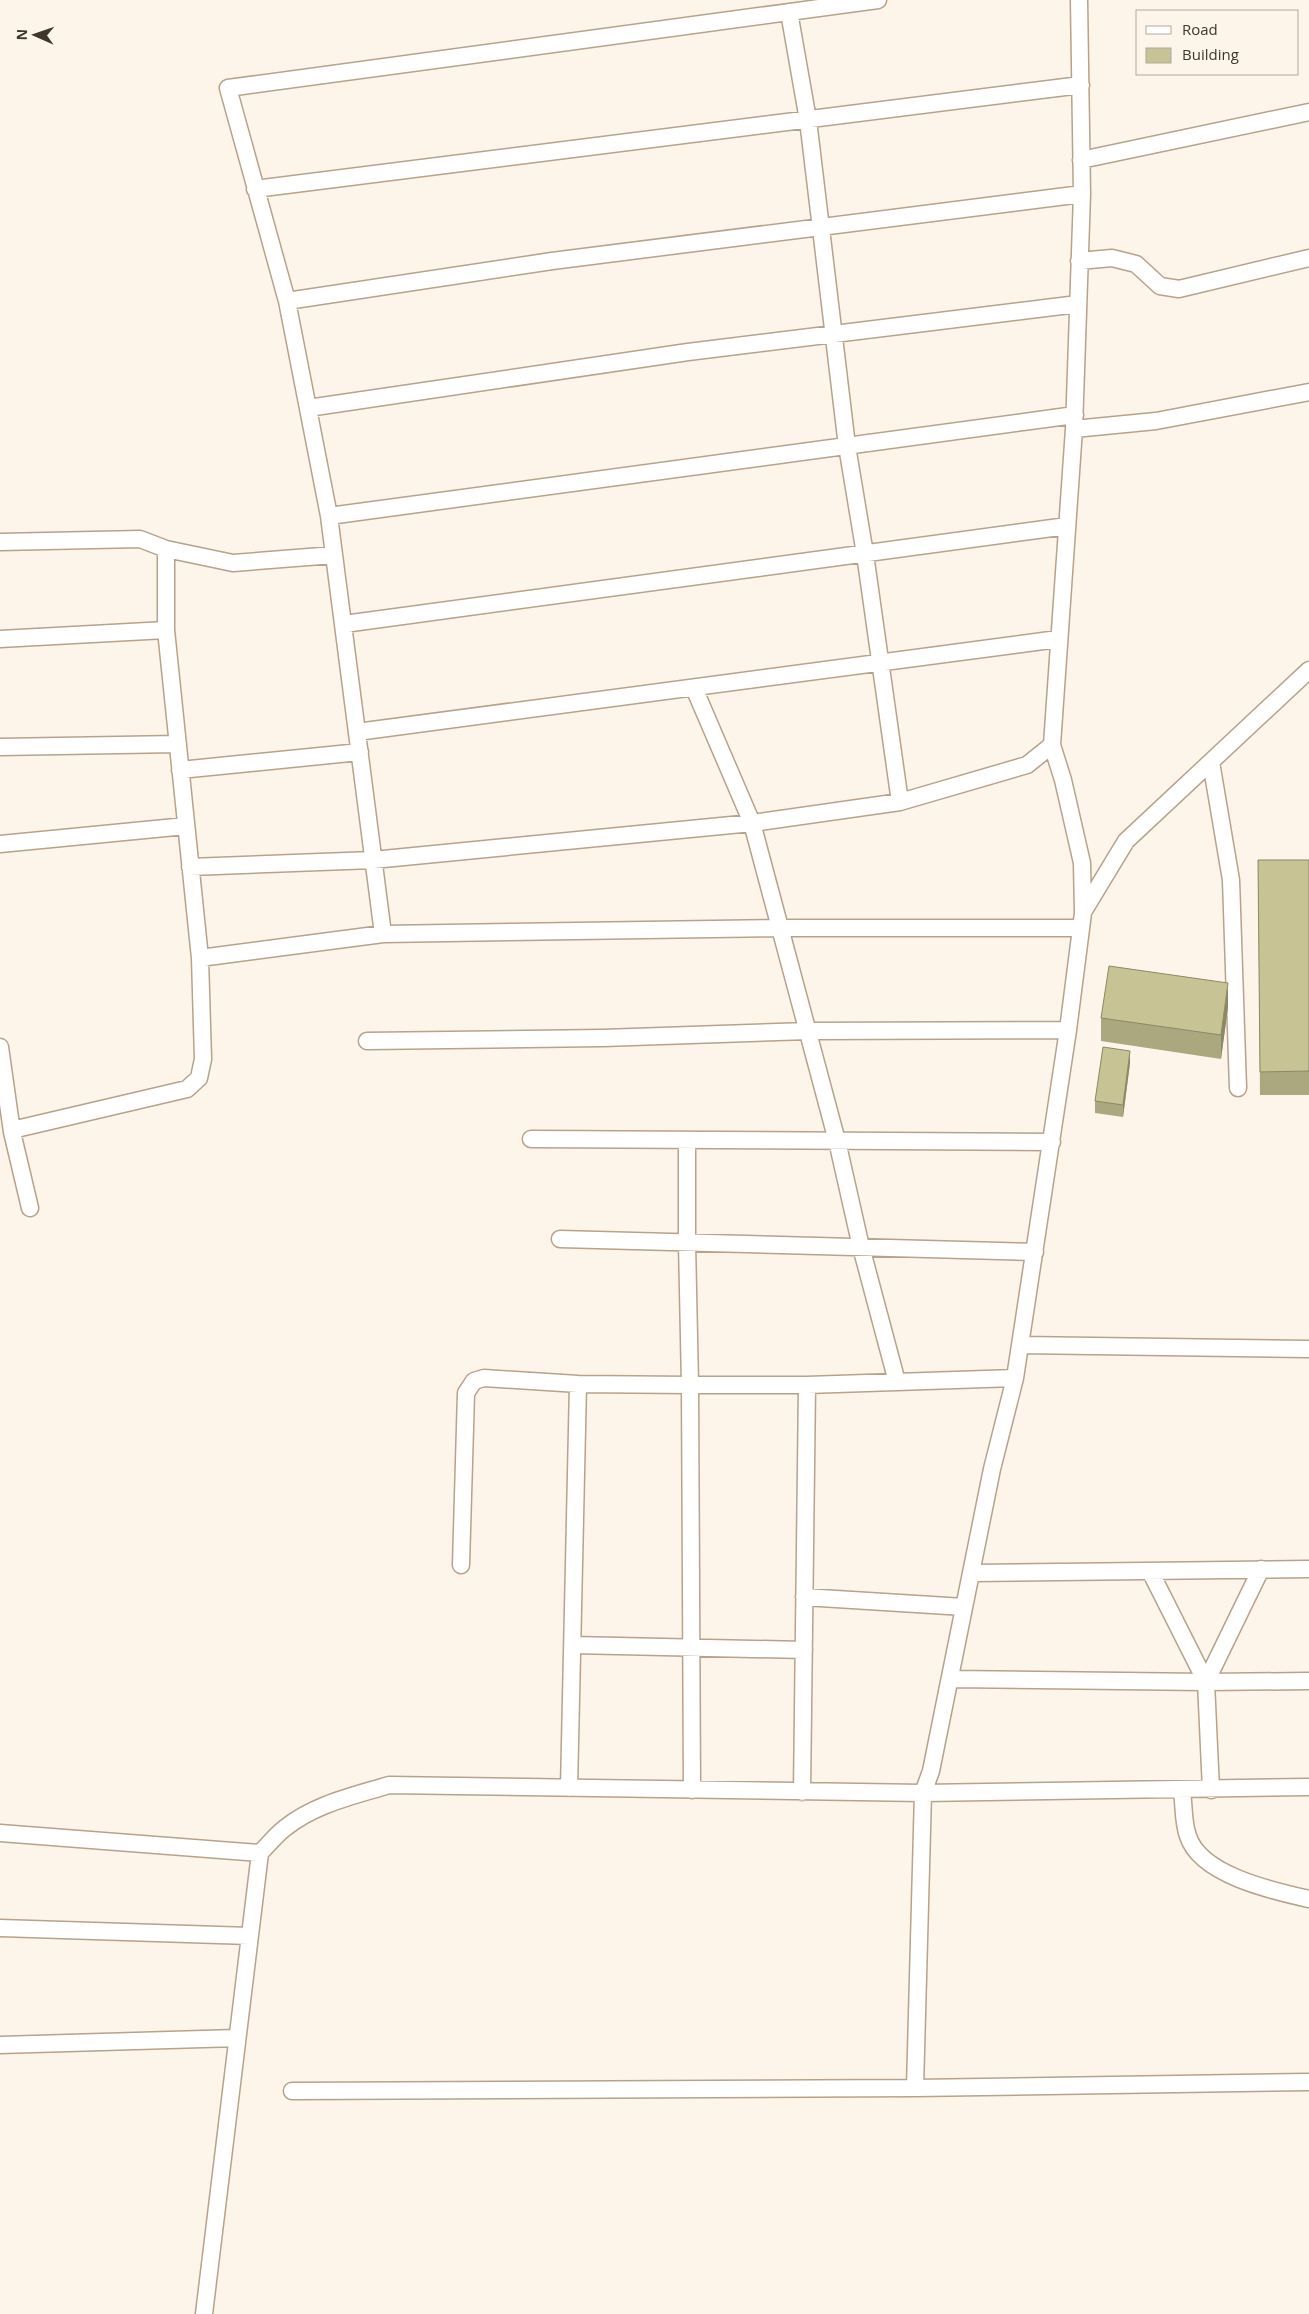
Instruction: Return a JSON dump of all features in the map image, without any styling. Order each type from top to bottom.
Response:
[{"type":"street","points":[[383,934],[329,516],[287,301],[228,88],[878,0]]},
{"type":"street","points":[[915,2088],[923,1794],[931,1771],[992,1468],[1015,1378],[1052,1142],[1082,920],[1082,863],[1063,780],[1052,745],[1058,639],[1075,422],[1082,194],[1079,0]]},
{"type":"street","points":[[789,12],[808,120],[847,446],[865,554],[900,802]]},
{"type":"street","points":[[256,189],[1081,84]]},
{"type":"street","points":[[1081,160],[1309,112]]},
{"type":"street","points":[[287,301],[552,261],[1082,194]]},
{"type":"street","points":[[1079,261],[1112,258],[1136,264],[1160,286],[1179,289],[1309,258]]},
{"type":"street","points":[[308,408],[688,352],[1078,304]]},
{"type":"street","points":[[329,516],[847,446],[1075,422],[1156,421],[1309,392]]},
{"type":"street","points":[[344,624],[1067,526]]},
{"type":"street","points":[[0,542],[140,539],[166,550],[233,563],[334,555]]},
{"type":"street","points":[[8,1132],[187,1089],[198,1078],[204,1059],[200,958],[166,630],[166,550]]},
{"type":"street","points":[[0,639],[166,630]]},
{"type":"street","points":[[357,732],[1058,639]]},
{"type":"street","points":[[1082,920],[1126,842],[1309,670]]},
{"type":"street","points":[[694,688],[752,823],[838,1141],[861,1247],[897,1382]]},
{"type":"street","points":[[0,747],[178,744]]},
{"type":"street","points":[[190,867],[373,860],[752,823],[900,802],[1027,765],[1052,745]]},
{"type":"street","points":[[180,770],[360,752]]},
{"type":"street","points":[[1212,762],[1231,880],[1238,1088]]},
{"type":"street","points":[[0,844],[186,826]]},
{"type":"street","points":[[200,958],[383,934],[779,928],[1082,920]]},
{"type":"street","points":[[367,1041],[603,1038],[808,1030],[1068,1030]]},
{"type":"street","points":[[0,1048],[8,1132],[30,1208]]},
{"type":"street","points":[[531,1139],[1052,1142]]},
{"type":"street","points":[[688,1140],[686,1242],[690,1385],[692,1790]]},
{"type":"street","points":[[560,1239],[1035,1252]]},
{"type":"street","points":[[1021,1345],[1309,1349]]},
{"type":"street","points":[[460,1565],[466,1393],[474,1381],[484,1378],[578,1384],[807,1385],[1015,1378]]},
{"type":"street","points":[[569,1788],[578,1384]]},
{"type":"street","points":[[802,1792],[807,1385]]},
{"type":"street","points":[[1206,1682],[1261,1569]]},
{"type":"street","points":[[971,1573],[1309,1569]]},
{"type":"street","points":[[1150,1571],[1206,1682],[1211,1790]]},
{"type":"street","points":[[804,1597],[964,1607]]},
{"type":"street","points":[[573,1645],[804,1650]]},
{"type":"street","points":[[950,1679],[1206,1682],[1309,1680]]},
{"type":"street","points":[[204,2314],[260,1853],[284,1828],[310,1812],[336,1801],[389,1786],[923,1794],[1182,1791],[1309,1787]]},
{"type":"street","points":[[1182,1791],[1187,1836],[1196,1853],[1228,1876],[1309,1899]]},
{"type":"street","points":[[0,1833],[260,1853]]},
{"type":"street","points":[[0,1928],[250,1936]]},
{"type":"street","points":[[0,2045],[237,2038]]},
{"type":"street","points":[[292,2091],[915,2088],[1309,2082]]},
{"type":"building","points":[[1258,860],[1309,860],[1309,1071],[1260,1072]]},
{"type":"building","points":[[1109,966],[1228,983],[1221,1035],[1101,1018]]},
{"type":"building","points":[[1103,1047],[1130,1051],[1123,1105],[1095,1101]]}]
